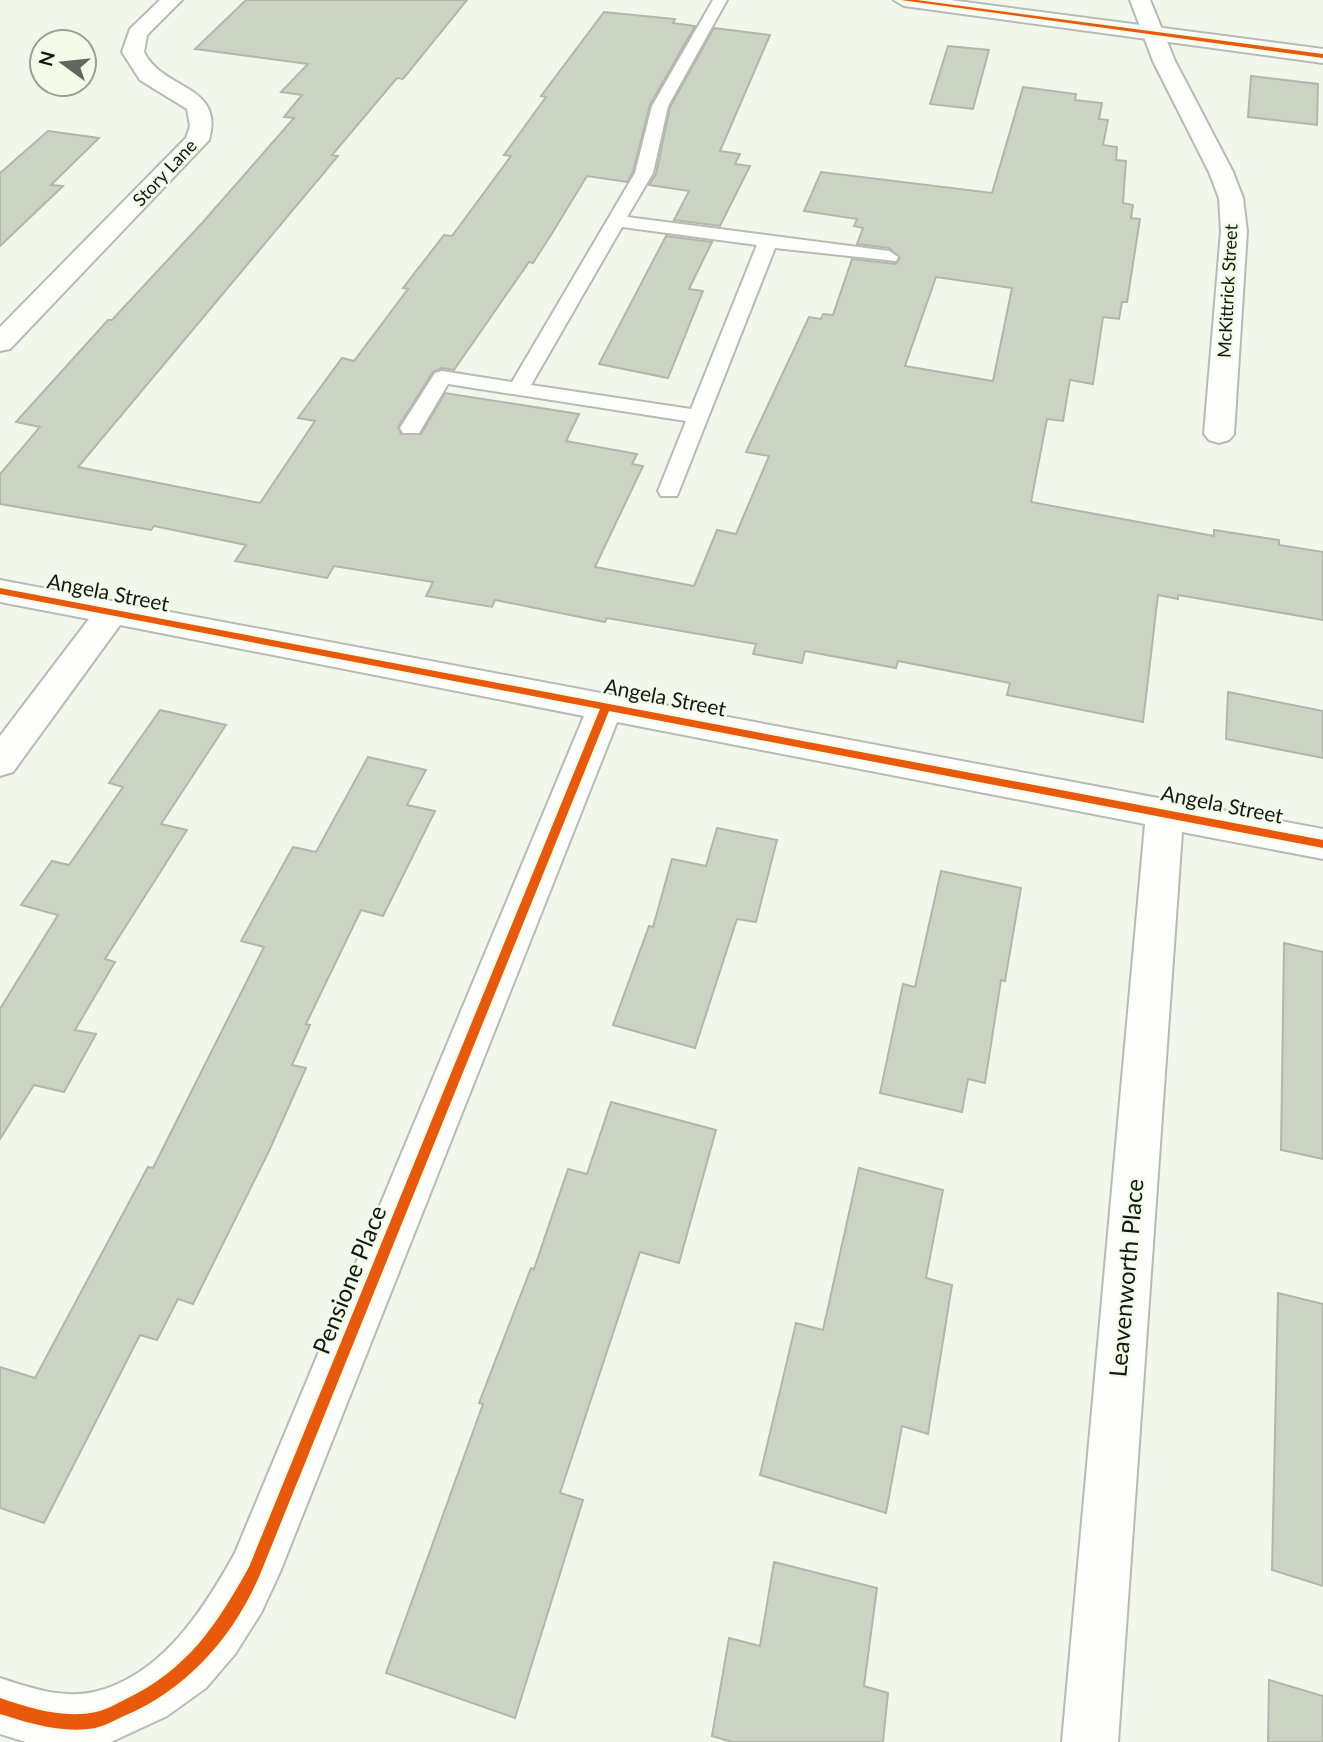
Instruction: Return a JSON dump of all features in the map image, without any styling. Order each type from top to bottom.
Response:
[{"type":"street","name":"Story Lane","points":[[0,343],[197,140],[203,121],[200,111],[180,91],[146,74],[133,52],[136,33],[172,0]]},
{"type":"street","points":[[904,0],[1323,55]]},
{"type":"street","name":"McKittrick Street","points":[[1140,0],[1152,32],[1231,198],[1234,230],[1219,434]]},
{"type":"street","name":"Angela Street","points":[[0,591],[1323,844]]},
{"type":"street","points":[[0,762],[112,614]]},
{"type":"street","name":"Pensione Place","points":[[0,1706],[37,1718],[95,1720],[138,1702],[186,1671],[226,1625],[254,1572],[607,706]]},
{"type":"street","name":"Leavenworth Place","points":[[1090,1742],[1165,813]]},
{"type":"lane","points":[[518,389],[644,173],[660,106],[720,0]]},
{"type":"lane","points":[[616,221],[889,257]]},
{"type":"lane","points":[[669,491],[768,241]]},
{"type":"lane","points":[[411,428],[442,377],[699,416]]},
{"type":"building","points":[[246,0],[467,0],[403,79],[397,78],[332,155],[338,156],[78,467],[260,503],[315,421],[298,418],[342,358],[354,361],[408,289],[403,288],[444,235],[452,236],[511,156],[504,155],[546,97],[541,96],[604,12],[675,19],[673,23],[695,26],[650,105],[633,172],[627,182],[587,176],[533,263],[529,262],[454,370],[442,368],[433,372],[398,427],[401,434],[421,434],[445,393],[579,414],[566,441],[637,454],[632,464],[643,466],[595,567],[694,586],[717,530],[736,534],[769,456],[746,452],[809,317],[821,319],[823,314],[833,315],[852,259],[896,264],[900,258],[889,248],[857,244],[863,228],[854,226],[857,219],[804,211],[821,172],[992,193],[1023,87],[1076,94],[1075,100],[1102,103],[1099,119],[1108,120],[1103,145],[1117,147],[1116,160],[1126,161],[1123,203],[1133,205],[1131,218],[1140,219],[1127,302],[1122,302],[1119,319],[1103,317],[1093,384],[1070,380],[1063,421],[1047,419],[1031,502],[1214,536],[1214,530],[1279,540],[1279,545],[1323,552],[1323,620],[1178,595],[1178,599],[1158,595],[1143,722],[1007,695],[1010,683],[898,661],[896,668],[805,651],[802,663],[753,654],[756,644],[607,618],[605,622],[495,600],[492,607],[426,596],[433,582],[334,566],[327,578],[235,561],[246,545],[154,526],[151,530],[0,504],[0,474],[40,427],[16,422],[108,320],[112,320],[203,222],[294,118],[284,117],[302,95],[281,92],[308,64],[195,49]],"holes":[[[936,277],[1012,288],[993,381],[905,366]]]},
{"type":"building","points":[[714,28],[770,35],[720,151],[740,154],[735,164],[750,166],[720,226],[674,220],[689,191],[649,185],[656,174],[670,107]]},
{"type":"building","points":[[948,46],[989,50],[973,109],[930,104]]},
{"type":"building","points":[[1251,76],[1318,84],[1317,125],[1248,117]]},
{"type":"building","points":[[48,131],[99,138],[51,185],[63,186],[0,246],[0,173]]},
{"type":"building","points":[[666,236],[712,242],[689,289],[703,291],[668,378],[599,364]]},
{"type":"building","points":[[1228,692],[1323,711],[1323,758],[1226,739]]},
{"type":"building","points":[[160,710],[226,725],[161,824],[187,830],[105,959],[115,962],[75,1030],[96,1034],[64,1092],[34,1085],[0,1139],[0,1009],[58,915],[21,905],[52,861],[69,865],[123,787],[109,783]]},
{"type":"building","points":[[368,757],[426,770],[407,805],[435,811],[383,916],[361,910],[306,1024],[310,1025],[292,1065],[306,1068],[269,1151],[193,1304],[178,1299],[157,1340],[140,1335],[44,1523],[0,1508],[0,1367],[35,1378],[148,1167],[153,1168],[264,947],[241,941],[293,847],[316,852]]},
{"type":"building","points":[[717,828],[777,840],[756,922],[737,919],[695,1048],[613,1025],[649,926],[653,927],[672,859],[706,866]]},
{"type":"building","points":[[941,871],[1021,888],[1005,981],[1001,980],[985,1083],[968,1079],[962,1112],[880,1093],[903,984],[915,987]]},
{"type":"building","points":[[1284,943],[1323,952],[1323,1159],[1281,1150]]},
{"type":"building","points":[[611,1102],[716,1130],[679,1263],[640,1252],[560,1493],[583,1500],[515,1718],[386,1673],[483,1404],[479,1403],[531,1268],[534,1269],[568,1169],[587,1174]]},
{"type":"building","points":[[859,1168],[943,1190],[926,1278],[952,1285],[928,1434],[902,1426],[886,1513],[760,1475],[796,1323],[823,1330]]},
{"type":"building","points":[[1278,1293],[1323,1304],[1323,1586],[1272,1570]]},
{"type":"building","points":[[774,1562],[877,1588],[864,1686],[888,1693],[883,1742],[732,1742],[712,1736],[729,1638],[760,1646]]},
{"type":"building","points":[[1269,1680],[1323,1696],[1323,1742],[1268,1742]]},
{"type":"cycle path","points":[[904,0],[1323,56]]},
{"type":"cycle path","points":[[0,591],[1323,844]]},
{"type":"cycle path","points":[[0,1706],[59,1720],[83,1721],[102,1718],[148,1696],[186,1669],[216,1635],[229,1615],[254,1572],[606,706]]}]
